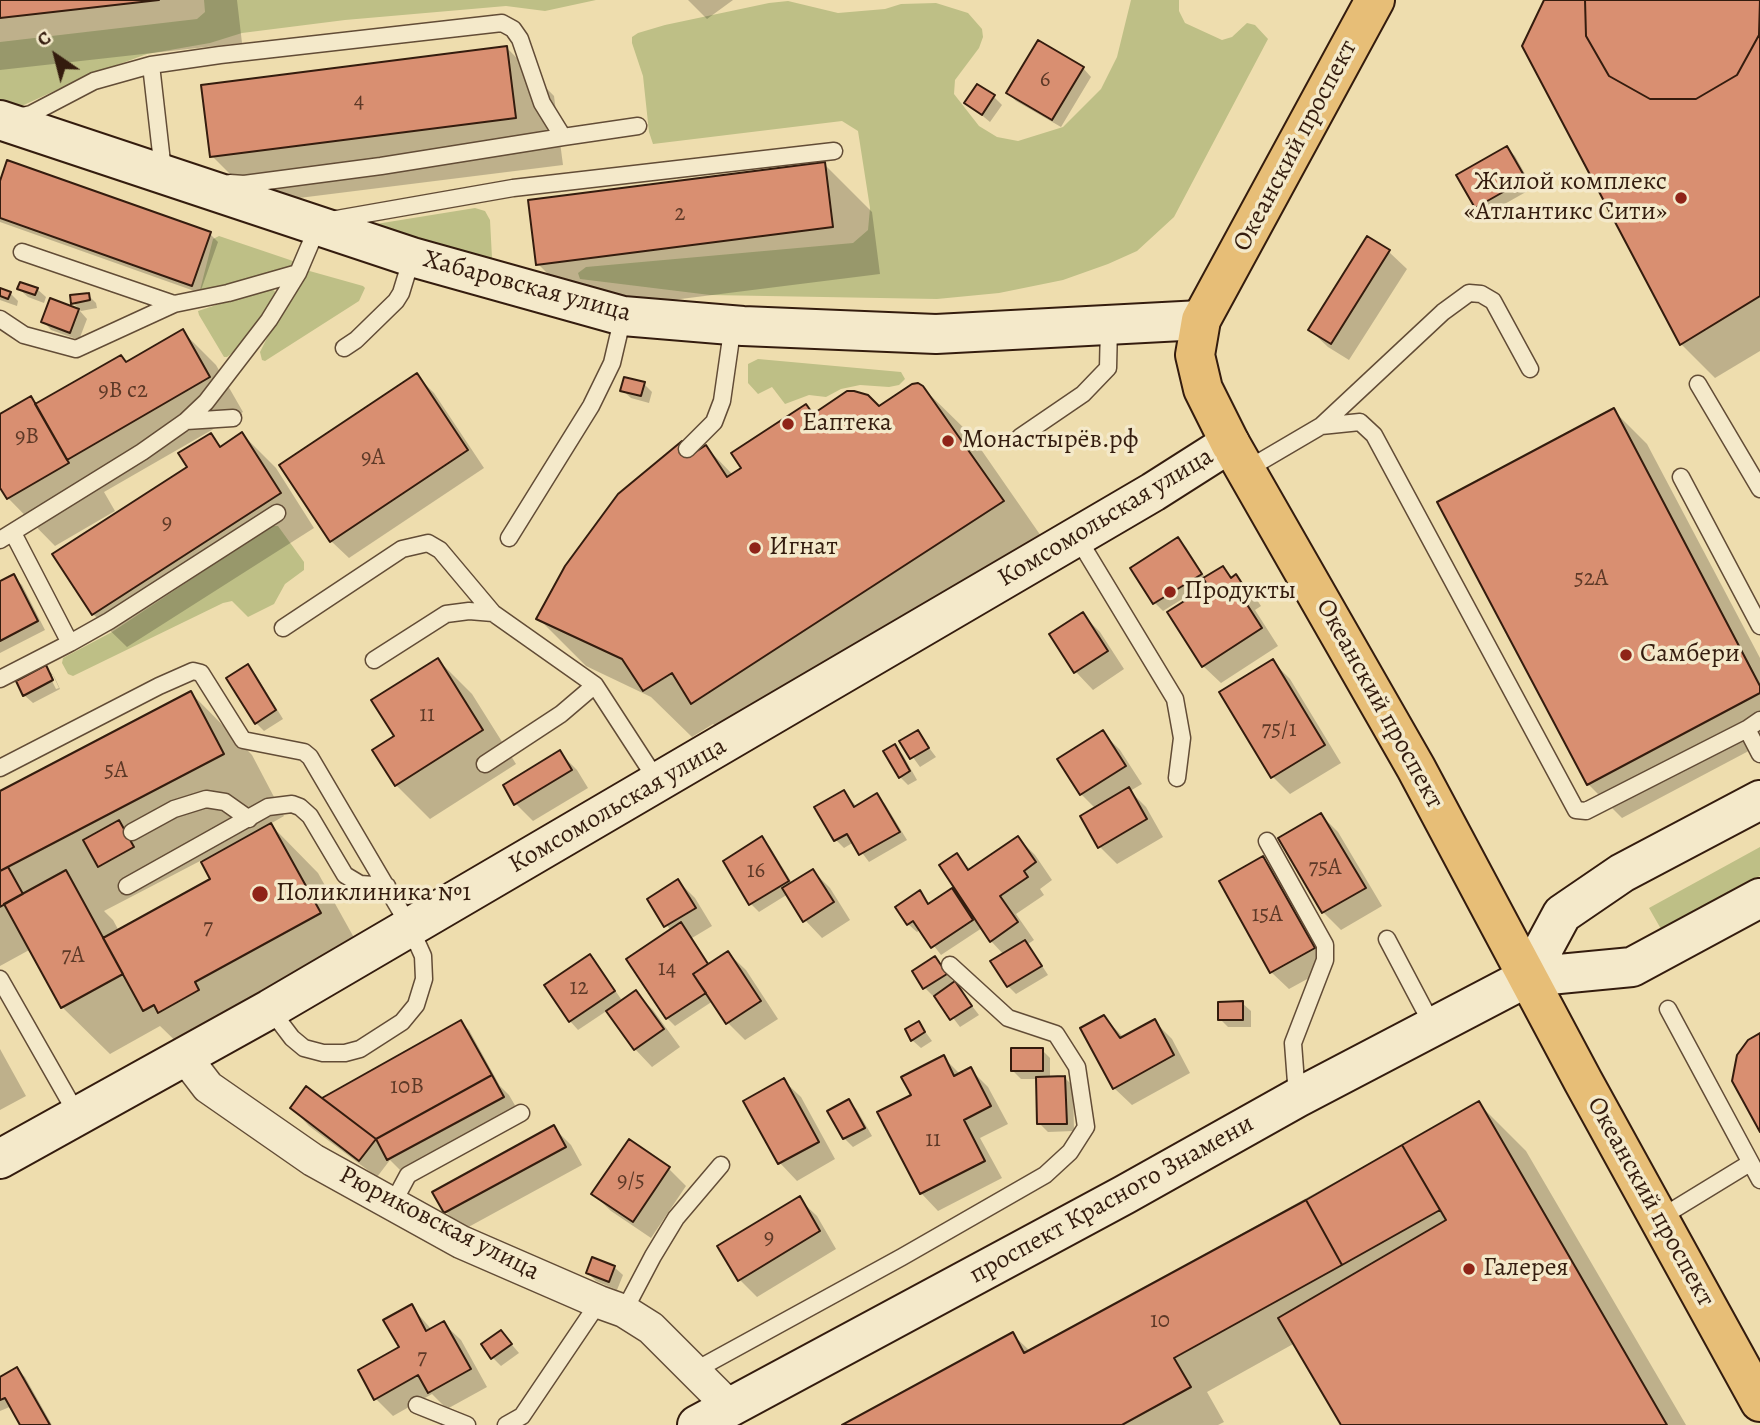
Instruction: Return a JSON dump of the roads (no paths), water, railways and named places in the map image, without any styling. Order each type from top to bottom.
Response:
[{"type":"main road","name":"Океанский проспект","points":[[1375,0],[1201,320],[1195,355],[1203,388],[1238,457],[1416,768],[1583,1081],[1760,1402]]},
{"type":"main road","name":"Хабаровская улица","points":[[1,121],[412,257],[623,316],[936,334],[1201,320]]},
{"type":"main road","name":"Комсомольская улица","points":[[0,1159],[270,1009],[1077,537],[1238,457]]},
{"type":"main road","points":[[1528,977],[1562,914],[1622,873],[1760,800]]},
{"type":"main road","name":"проспект Красного Знамени","points":[[697,1425],[1124,1195],[1297,1098],[1528,977],[1632,967],[1760,898]]},
{"type":"street","name":"Рюриковская улица","points":[[185,1057],[208,1087],[313,1160],[461,1242],[612,1306],[651,1328],[730,1407]]},
{"type":"lane","points":[[1,121],[32,114],[94,81],[151,65],[502,23],[513,29],[520,39],[539,94],[563,137]]},
{"type":"lane","points":[[151,65],[162,162],[160,174],[244,184],[381,166],[638,126]]},
{"type":"lane","points":[[270,209],[324,221],[513,188],[834,151]]},
{"type":"lane","points":[[70,643],[6,536],[142,452],[186,421],[206,402],[256,338],[298,273],[318,226]]},
{"type":"lane","points":[[22,252],[174,304]]},
{"type":"lane","points":[[344,348],[356,340],[396,301],[412,257]]},
{"type":"lane","points":[[0,319],[24,335],[76,349],[174,304],[228,293],[298,273]]},
{"type":"lane","points":[[1321,426],[1450,306],[1469,293],[1481,294],[1493,301],[1531,369]]},
{"type":"lane","points":[[509,538],[592,406],[612,363],[623,316]]},
{"type":"lane","points":[[687,449],[714,422],[722,401],[733,324]]},
{"type":"lane","points":[[1020,437],[1083,394],[1108,368],[1109,326]]},
{"type":"lane","points":[[1698,384],[1760,489]]},
{"type":"lane","points":[[186,421],[233,418]]},
{"type":"lane","points":[[1238,457],[1321,426],[1360,422],[1374,435],[1576,810],[1586,811],[1753,725],[1760,754]]},
{"type":"lane","points":[[1681,477],[1760,625]]},
{"type":"lane","points":[[0,679],[109,621],[278,513]]},
{"type":"lane","points":[[1077,537],[1175,699],[1182,738],[1177,778]]},
{"type":"lane","points":[[283,628],[402,549],[428,543],[440,550],[493,613],[595,685],[658,782]]},
{"type":"lane","points":[[374,660],[446,614],[469,611],[493,613]]},
{"type":"lane","points":[[0,768],[159,685],[197,671],[206,680],[243,740],[298,749],[310,757],[410,927],[423,957],[425,979],[416,1004],[402,1022],[370,1043],[345,1053],[323,1054],[304,1048],[292,1038],[270,1009]]},
{"type":"lane","points":[[485,764],[561,714],[595,685]]},
{"type":"lane","points":[[132,832],[174,809],[206,799],[225,802],[249,819]]},
{"type":"lane","points":[[127,886],[268,807],[292,804],[310,816],[345,875],[360,884],[387,886]]},
{"type":"lane","points":[[1267,841],[1325,945],[1325,960],[1293,1043],[1297,1098]]},
{"type":"lane","points":[[1387,939],[1434,1028]]},
{"type":"lane","points":[[694,1371],[1045,1175],[1070,1152],[1086,1127],[1077,1067],[1056,1034],[1008,1018],[950,965]]},
{"type":"lane","points":[[0,979],[78,1116]]},
{"type":"lane","points":[[1668,1009],[1760,1180]]},
{"type":"lane","points":[[393,1203],[408,1175],[521,1113]]},
{"type":"lane","points":[[1660,1218],[1750,1163]]},
{"type":"lane","points":[[506,1425],[522,1416],[647,1267],[676,1218],[721,1165]]},
{"type":"lane","points":[[417,1405],[467,1425]]},
{"type":"place","name":"Жилой комплекс «Атлантикс Сити»","points":[[1681,198]]},
{"type":"place","name":"Еаптека","points":[[788,424]]},
{"type":"place","name":"Монастырёв.рф","points":[[948,441]]},
{"type":"place","name":"Игнат","points":[[755,548]]},
{"type":"place","name":"Продукты","points":[[1170,592]]},
{"type":"place","name":"Самбери","points":[[1626,655]]},
{"type":"place","name":"Поликлиника №1","points":[[260,894]]},
{"type":"place","name":"Галерея","points":[[1469,1269]]}]
